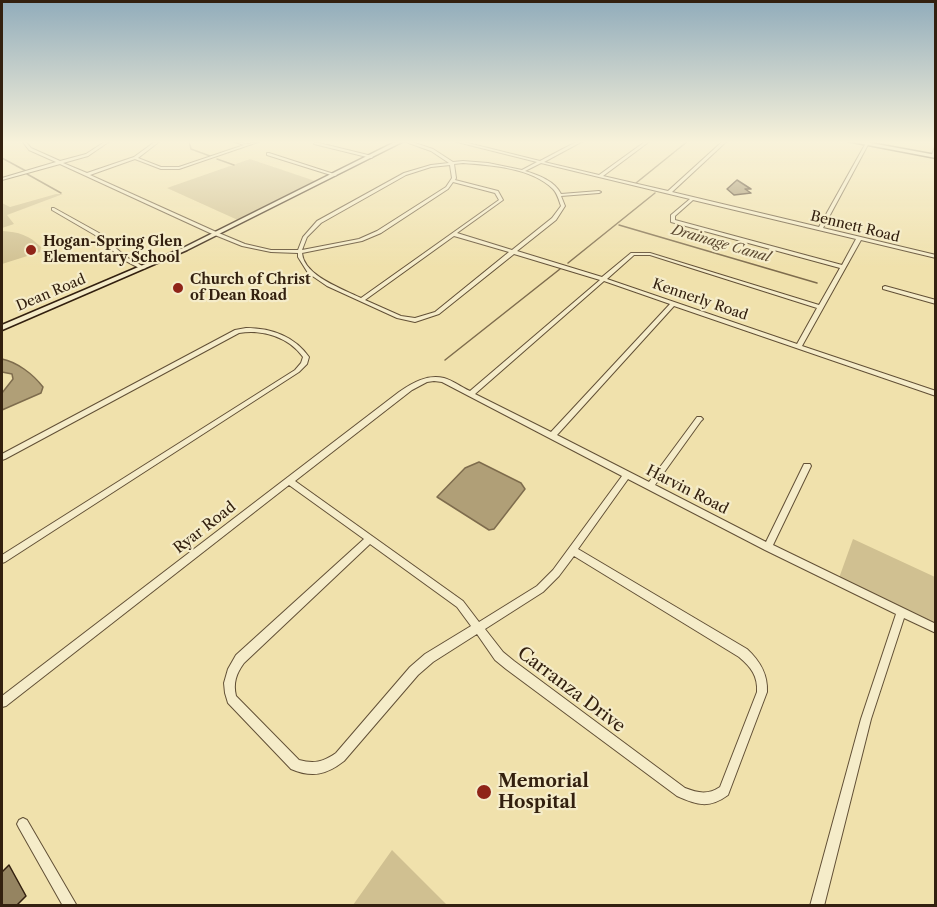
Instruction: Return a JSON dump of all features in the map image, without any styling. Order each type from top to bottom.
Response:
[{"type":"main road","name":"Dean Road","points":[[2,328],[143,268],[318,183]]},
{"type":"street","points":[[104,183],[251,247],[299,252],[340,246],[373,235],[440,194],[449,183]]},
{"type":"street","points":[[389,183],[326,218],[309,231],[299,252],[305,266],[316,278],[399,317],[416,320],[437,313],[559,214],[562,206],[561,195],[550,183]]},
{"type":"street","points":[[361,300],[500,202],[501,196],[492,190],[465,183]]},
{"type":"street","name":"Bennett Road","points":[[630,183],[936,257]]},
{"type":"street","points":[[669,193],[680,183]]},
{"type":"street","points":[[820,229],[845,183]]},
{"type":"street","points":[[561,195],[599,192]]},
{"type":"street","points":[[692,199],[673,216],[673,221],[843,267]]},
{"type":"street","points":[[54,209],[97,234],[124,258],[143,268]]},
{"type":"street","name":"Kennerly Road","points":[[454,234],[602,279],[936,394]]},
{"type":"street","points":[[798,347],[860,239]]},
{"type":"street","points":[[470,394],[629,256],[637,253],[650,254],[821,307]]},
{"type":"street","points":[[885,288],[936,302]]},
{"type":"street","points":[[552,436],[674,304]]},
{"type":"street","points":[[2,457],[231,333],[257,328],[302,350],[306,357],[304,364],[297,371],[2,559]]},
{"type":"street","name":"Harvin Road","points":[[427,379],[442,380],[768,547],[936,629]]},
{"type":"street","name":"Ryar Road","points":[[2,702],[380,411],[427,379]]},
{"type":"street","points":[[650,487],[699,419]]},
{"type":"street","points":[[768,547],[807,466]]},
{"type":"street","points":[[370,539],[240,659],[230,678],[228,689],[232,699],[295,765],[318,770],[340,757],[414,671],[540,589],[627,475]]},
{"type":"street","name":"Carranza Drive","points":[[289,481],[460,604],[499,656],[510,665],[681,792],[704,800],[714,798],[724,791],[762,692],[763,682],[759,671],[743,653],[572,550]]},
{"type":"street","points":[[817,906],[866,719],[902,612]]},
{"type":"street","points":[[23,824],[71,906]]},
{"type":"shaded area","points":[[180,183],[315,183],[240,221],[167,188]]},
{"type":"shaded area","points":[[63,194],[7,215],[14,224],[2,228],[2,203],[10,207]]},
{"type":"shaded area","points":[[2,231],[19,233],[28,237],[41,247],[40,252],[2,264]]},
{"type":"shaded area","points":[[2,359],[30,373],[43,387],[41,393],[2,410],[2,393],[13,379],[12,374],[2,372]]},
{"type":"shaded area","points":[[479,462],[521,483],[525,489],[494,529],[489,530],[437,497],[465,468]]},
{"type":"shaded area","points":[[853,539],[935,577],[935,625],[839,578]]},
{"type":"shaded area","points":[[392,850],[447,905],[353,905]]},
{"type":"building","points":[[733,183],[742,183],[751,189],[745,189],[751,193],[734,195],[727,189]]},
{"type":"building","points":[[9,865],[26,896],[16,906],[2,906],[2,872]]},
{"type":"waterway","name":"Drainage Canal","points":[[44,183],[61,193]]},
{"type":"waterway","name":"Drainage Canal","points":[[568,263],[655,193]]},
{"type":"waterway","name":"Drainage Canal","points":[[619,225],[817,283]]},
{"type":"waterway","name":"Drainage Canal","points":[[445,360],[560,269]]},
{"type":"place","name":"Hogan-Spring Glen Elementary School","points":[[31,250]]},
{"type":"place","name":"Church of Christ of Dean Road","points":[[178,288]]},
{"type":"place","name":"Memorial Hospital","points":[[484,792]]}]
